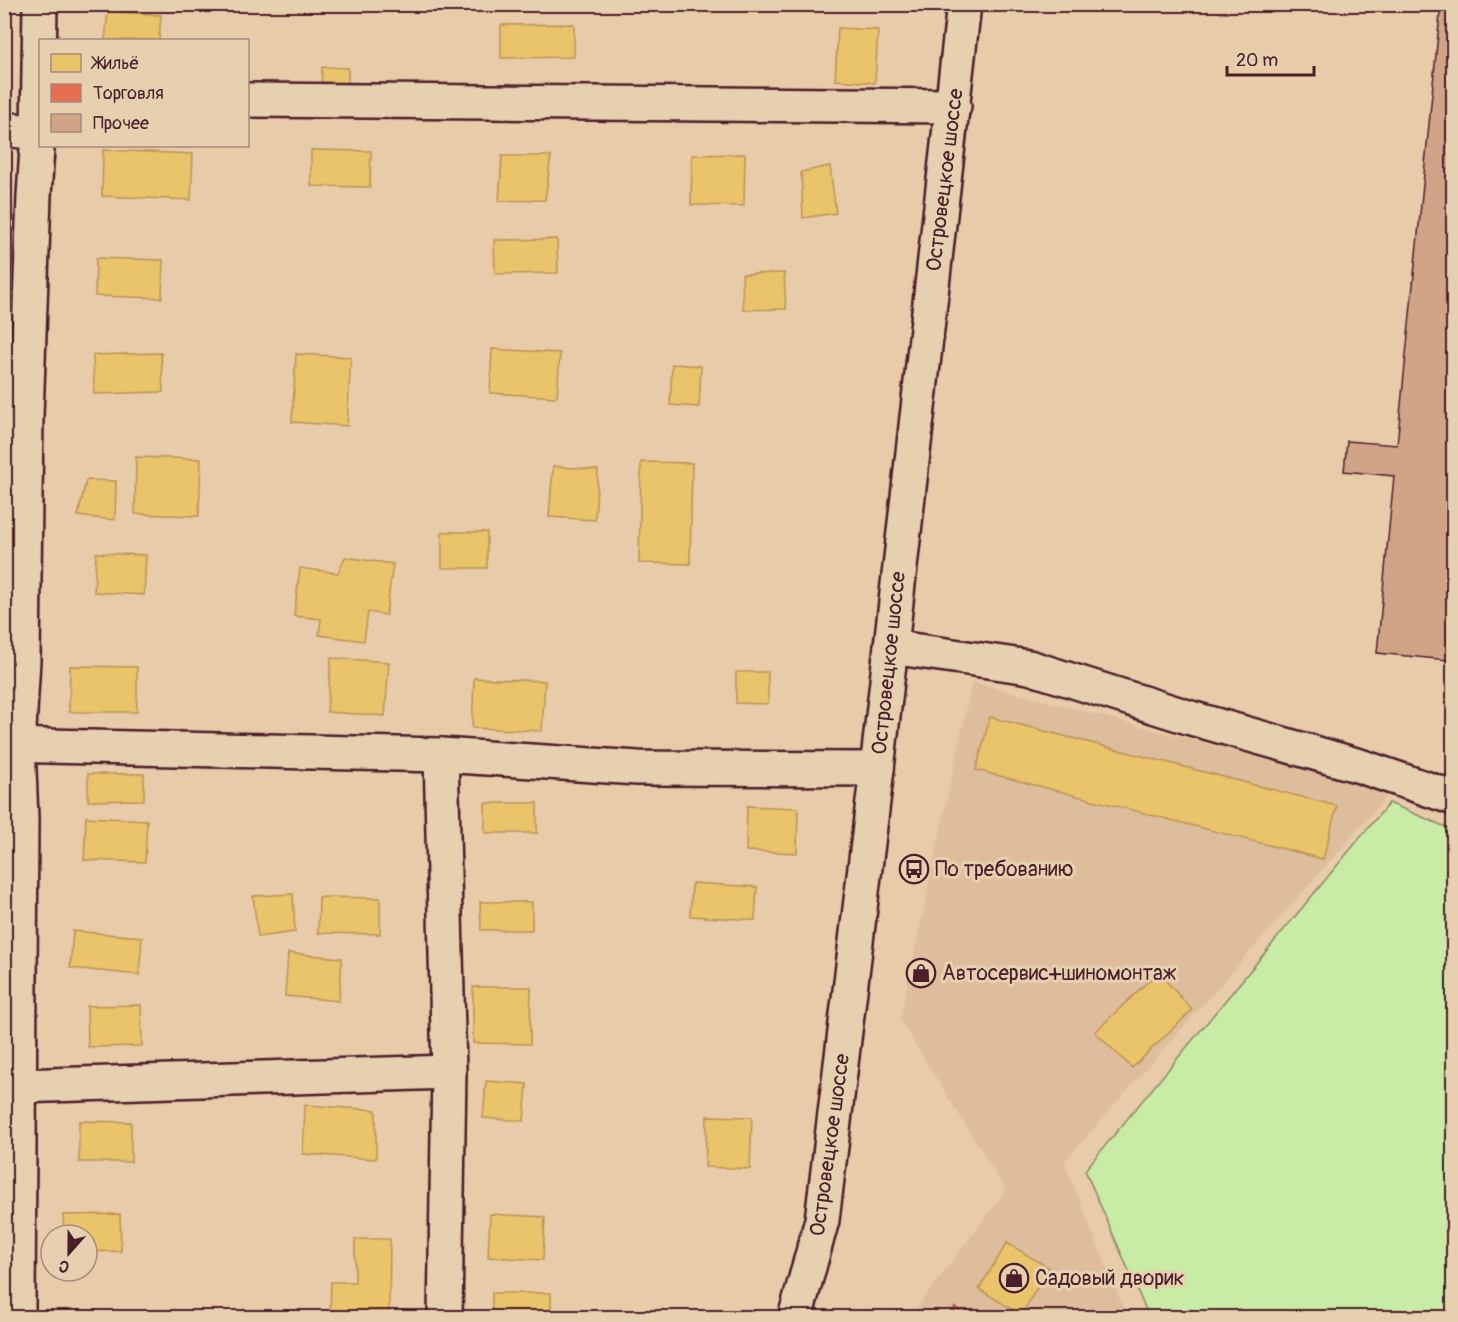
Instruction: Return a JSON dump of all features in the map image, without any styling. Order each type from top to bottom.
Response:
[{"type":"street","points":[[40,4],[40,39]]},
{"type":"street","name":"Островецкое шоссе","points":[[795,1317],[822,1220],[877,769],[964,4]]},
{"type":"street","points":[[16,1317],[20,1250],[21,818],[11,746],[23,660],[26,404],[39,99]]},
{"type":"street","points":[[249,100],[954,106]]},
{"type":"street","points":[[4,129],[38,133]]},
{"type":"street","points":[[891,647],[1029,667],[1191,718],[1360,766],[1454,798]]},
{"type":"street","points":[[11,746],[441,755],[638,768],[877,769]]},
{"type":"street","points":[[441,755],[449,1072],[444,1317]]},
{"type":"street","points":[[19,1086],[449,1072]]},
{"type":"shaded area","points":[[972,682],[1391,792],[1064,1162],[1127,1317],[910,1317],[1006,1190],[900,1020]]},
{"type":"green space","points":[[1389,803],[1453,830],[1453,1317],[1149,1317],[1085,1170]]},
{"type":"building: Жильё","points":[[108,11],[161,15],[159,39],[105,39]]},
{"type":"building: Жильё","points":[[574,24],[574,57],[501,58],[501,25]]},
{"type":"building: Жильё","points":[[838,28],[878,30],[875,83],[835,80]]},
{"type":"building: Жильё","points":[[322,67],[348,68],[348,91],[321,94]]},
{"type":"building: Жильё","points":[[103,150],[193,154],[191,200],[102,196]]},
{"type":"building: Жильё","points":[[311,150],[371,151],[370,187],[311,186]]},
{"type":"building: Жильё","points":[[745,154],[744,206],[691,205],[692,155]]},
{"type":"building: Жильё","points":[[502,156],[551,156],[545,200],[499,201]]},
{"type":"building: Жильё","points":[[830,166],[836,213],[803,218],[801,172]]},
{"type":"building: Жильё","points":[[557,239],[558,273],[495,274],[494,240]]},
{"type":"building: Жильё","points":[[96,258],[163,260],[162,298],[95,296]]},
{"type":"building: Жильё","points":[[784,273],[786,309],[743,310],[742,274]]},
{"type":"building: Жильё","points":[[492,349],[560,353],[557,397],[490,393]]},
{"type":"building: Жильё","points":[[161,353],[163,392],[94,394],[93,355]]},
{"type":"building: Жильё","points":[[296,354],[351,357],[347,426],[292,422]]},
{"type":"building: Жильё","points":[[672,364],[701,366],[699,407],[670,405]]},
{"type":"building: Жильё","points":[[136,457],[201,459],[199,516],[135,514]]},
{"type":"building: Жильё","points":[[641,462],[692,463],[690,564],[639,563]]},
{"type":"building: Жильё","points":[[553,466],[598,470],[595,520],[549,517]]},
{"type":"building: Жильё","points":[[86,480],[116,481],[115,520],[78,516]]},
{"type":"building: Жильё","points":[[442,532],[487,532],[487,568],[442,568]]},
{"type":"building: Жильё","points":[[96,553],[146,555],[144,595],[94,592]]},
{"type":"building: Жильё","points":[[345,557],[393,564],[386,615],[368,612],[364,641],[319,635],[321,619],[294,616],[300,568],[338,573]]},
{"type":"building: Жильё","points":[[331,658],[389,662],[385,716],[327,712]]},
{"type":"building: Жильё","points":[[70,666],[137,667],[137,712],[69,712]]},
{"type":"building: Жильё","points":[[736,672],[768,672],[768,704],[736,703]]},
{"type":"building: Жильё","points":[[474,678],[545,681],[542,731],[472,728]]},
{"type":"building: Жильё","points":[[990,717],[1337,806],[1323,859],[976,770]]},
{"type":"building: Жильё","points":[[88,774],[144,774],[144,800],[88,801]]},
{"type":"building: Жильё","points":[[485,803],[537,803],[537,833],[485,833]]},
{"type":"building: Жильё","points":[[747,806],[798,808],[797,853],[746,851]]},
{"type":"building: Жильё","points":[[86,817],[147,820],[145,862],[84,860]]},
{"type":"building: Жильё","points":[[692,883],[757,887],[755,920],[690,916]]},
{"type":"building: Жильё","points":[[293,894],[295,932],[258,937],[253,896]]},
{"type":"building: Жильё","points":[[319,897],[380,898],[380,934],[318,933]]},
{"type":"building: Жильё","points":[[480,902],[532,902],[532,930],[481,930]]},
{"type":"building: Жильё","points":[[73,931],[142,937],[139,975],[70,968]]},
{"type":"building: Жильё","points":[[288,953],[342,958],[339,1001],[285,996]]},
{"type":"building: Жильё","points":[[1158,972],[1192,1010],[1132,1068],[1095,1032]]},
{"type":"building: Жильё","points":[[473,987],[531,987],[530,1044],[473,1043]]},
{"type":"building: Жильё","points":[[141,1005],[142,1046],[88,1047],[87,1006]]},
{"type":"building: Жильё","points":[[486,1081],[527,1084],[524,1121],[483,1118]]},
{"type":"building: Жильё","points":[[305,1105],[376,1110],[376,1159],[303,1154]]},
{"type":"building: Жильё","points":[[707,1116],[752,1117],[750,1169],[705,1167]]},
{"type":"building: Жильё","points":[[79,1121],[131,1122],[131,1162],[79,1162]]},
{"type":"building: Жильё","points":[[120,1214],[121,1251],[99,1252],[99,1223],[63,1223],[63,1215]]},
{"type":"building: Жильё","points":[[490,1214],[545,1217],[543,1260],[488,1257]]},
{"type":"building: Жильё","points":[[355,1239],[390,1239],[389,1312],[330,1312],[331,1282],[355,1282]]},
{"type":"building: Жильё","points":[[1007,1243],[1049,1268],[1021,1315],[979,1289]]},
{"type":"building: Жильё","points":[[492,1293],[551,1293],[551,1318],[492,1318]]},
{"type":"building: Жильё","points":[[88,1310],[123,1315],[123,1318],[86,1318]]},
{"type":"building: Торговля","points":[[955,1307],[971,1318],[948,1318]]},
{"type":"building: Прочее","points":[[1441,4],[1454,4],[1454,605],[1448,660],[1377,653],[1394,476],[1344,471],[1347,441],[1397,445]]},
{"type":"place","name":"По требованию","points":[[914,869]]},
{"type":"place","name":"Автосервис+шиномонтаж","points":[[921,973]]},
{"type":"place","name":"Садовый дворик","points":[[1014,1278]]}]
